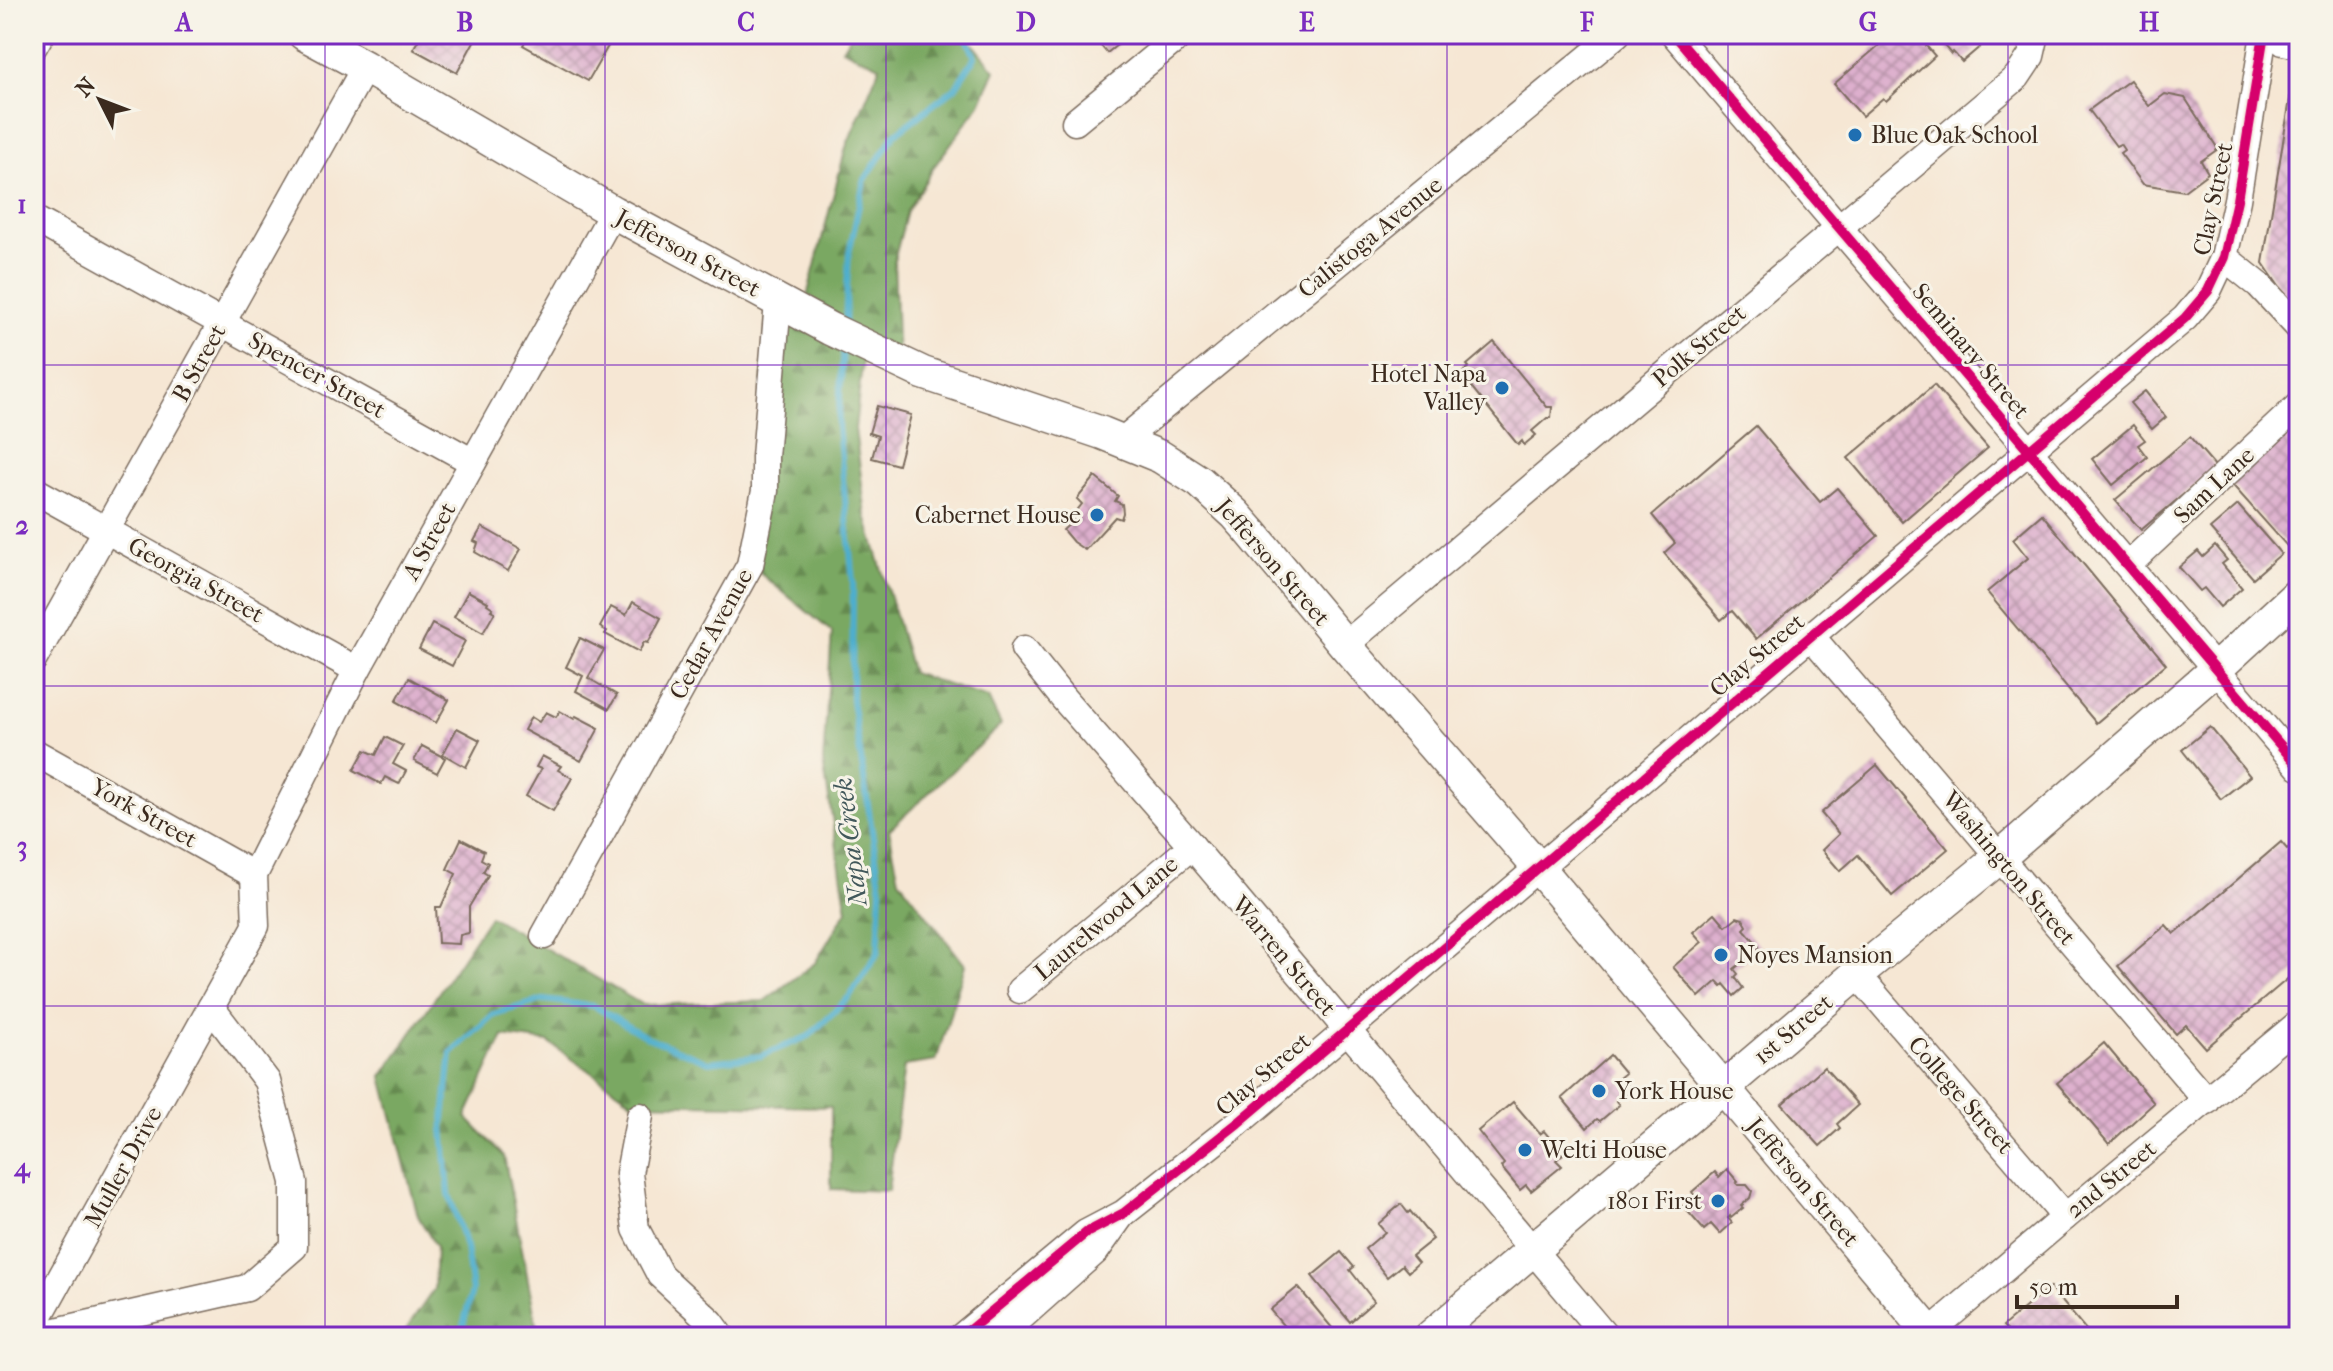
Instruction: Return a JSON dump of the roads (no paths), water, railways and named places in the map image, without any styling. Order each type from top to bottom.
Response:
[{"type":"main road","name":"Jefferson Street","points":[[313,36],[613,212],[778,302],[950,383],[1123,440],[1171,463],[1218,498],[1250,531],[1538,867],[1929,1336]]},
{"type":"main road","name":"1st Street","points":[[1430,1337],[1857,974],[2000,857],[2299,593]]},
{"type":"street","points":[[34,46],[41,34]]},
{"type":"street","points":[[1075,122],[1182,34]]},
{"type":"street","name":"Calistoga Avenue","points":[[1123,440],[1617,34]]},
{"type":"street","name":"Seminary Street","points":[[1674,34],[2299,767]]},
{"type":"street","name":"Polk Street","points":[[1345,645],[2017,77],[2031,56],[2036,34]]},
{"type":"street","name":"Clay Street","points":[[1124,1213],[1238,1123],[2185,318],[2208,291],[2224,257],[2237,200],[2264,34]]},
{"type":"street","points":[[2275,34],[2283,42],[2299,45]]},
{"type":"street","name":"B Street","points":[[34,659],[365,67]]},
{"type":"street","name":"A Street","points":[[254,875],[357,670],[613,212]]},
{"type":"street","name":"Spencer Street","points":[[34,219],[473,462]]},
{"type":"street","points":[[2224,257],[2259,285],[2299,328]]},
{"type":"street","name":"Cedar Avenue","points":[[544,936],[750,565],[765,491],[778,302]]},
{"type":"street","name":"Sam Lane","points":[[2128,565],[2299,405]]},
{"type":"street","name":"Georgia Street","points":[[34,490],[357,670]]},
{"type":"street","name":"Washington Street","points":[[1811,636],[2207,1101]]},
{"type":"street","name":"Warren Street","points":[[1024,649],[1606,1337]]},
{"type":"street","name":"York Street","points":[[34,752],[254,875]]},
{"type":"street","name":"Laurelwood Lane","points":[[1020,990],[1192,846]]},
{"type":"street","name":"Muller Drive","points":[[34,1326],[256,926],[254,875]]},
{"type":"street","name":"College Street","points":[[1857,974],[2065,1217]]},
{"type":"street","points":[[34,1336],[247,1288],[294,1247],[294,1182],[267,1081],[211,1007]]},
{"type":"street","name":"2nd Street","points":[[1929,1336],[2065,1217],[2299,1023]]},
{"type":"street","points":[[640,1116],[629,1173],[636,1229],[660,1275],[711,1322],[722,1337]]},
{"type":"street","points":[[961,1337],[1086,1233],[1124,1213]]},
{"type":"street","points":[[999,1337],[1096,1251],[1124,1213]]},
{"type":"waterway","name":"Napa Creek","points":[[845,323],[849,253],[864,181],[895,134],[955,88],[975,57],[965,34]]},
{"type":"waterway","name":"Napa Creek","points":[[460,1337],[472,1291],[466,1247],[449,1194],[443,1128],[451,1053],[494,1014],[543,1000],[594,1006],[646,1037],[709,1062],[761,1056],[809,1036],[849,997],[878,953],[881,890],[852,700],[853,582],[838,426],[843,346]]},
{"type":"place","name":"Blue Oak School","points":[[1855,135]]},
{"type":"place","name":"Hotel Napa Valley","points":[[1502,388]]},
{"type":"place","name":"Cabernet House","points":[[1097,515]]},
{"type":"place","name":"Noyes Mansion","points":[[1721,955]]},
{"type":"place","name":"York House","points":[[1599,1091]]},
{"type":"place","name":"Welti House","points":[[1525,1150]]},
{"type":"place","name":"1801 First","points":[[1718,1201]]}]
